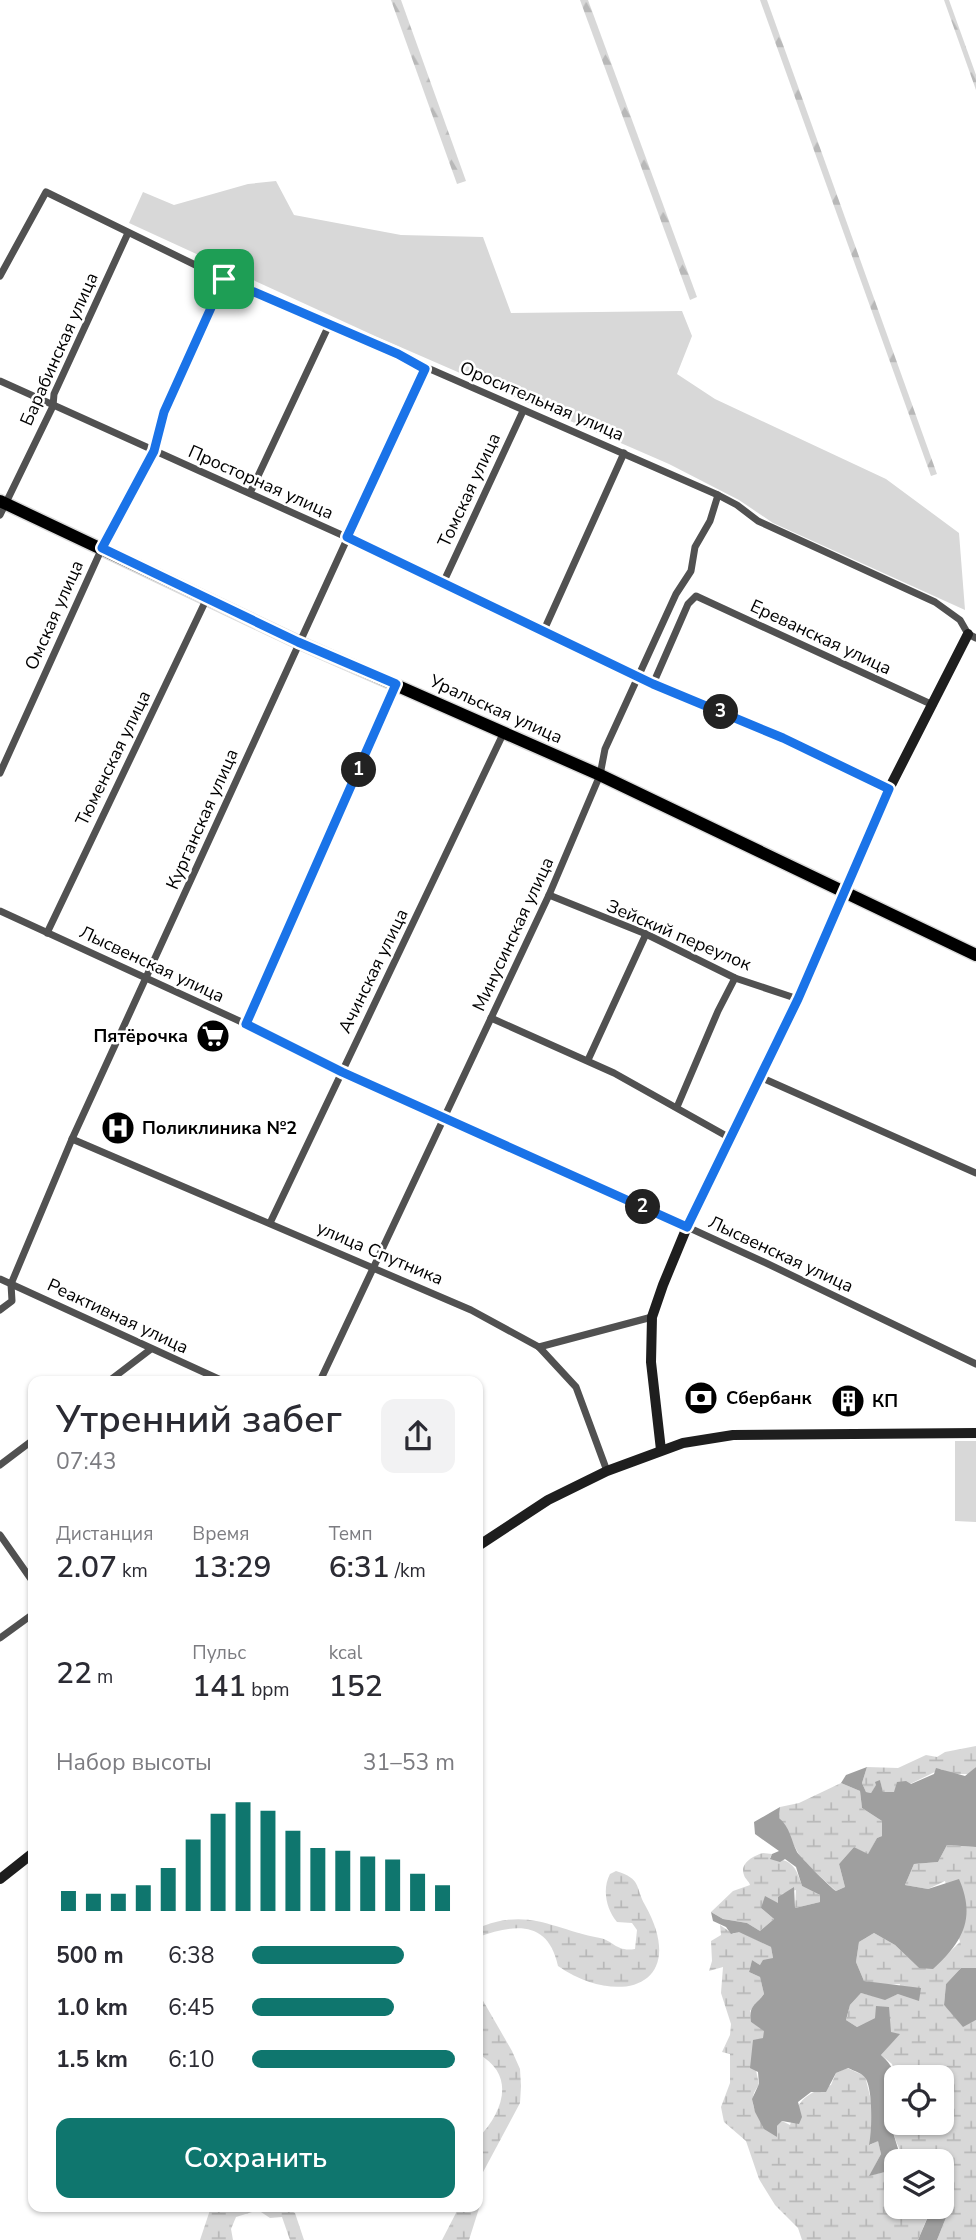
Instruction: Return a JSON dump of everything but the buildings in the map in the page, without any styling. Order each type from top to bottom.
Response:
[{"type":"main road","name":"Уральская улица","points":[[2,507],[102,548],[298,642],[600,775],[976,955]]},
{"type":"street","name":"Оросительная улица","points":[[0,276],[46,192],[224,279],[718,495],[766,526],[935,602],[960,620],[972,636]]},
{"type":"street","name":"Барабинская улица","points":[[2,507],[53,406],[54,394],[128,233]]},
{"type":"street","name":"Омская улица","points":[[0,773],[102,548],[154,451],[164,412],[224,279]]},
{"type":"street","points":[[250,493],[329,326]]},
{"type":"street","name":"Курганская улица","points":[[0,1310],[12,1301],[11,1284],[72,1139],[148,979],[298,642],[425,369]]},
{"type":"street","name":"Просторная улица","points":[[0,381],[444,581],[638,677],[783,738],[889,789]]},
{"type":"street","name":"Томская улица","points":[[444,581],[523,411]]},
{"type":"street","points":[[544,630],[624,453]]},
{"type":"street","name":"Минусинская улица","points":[[322,1376],[372,1266],[447,1117],[549,895],[600,775],[605,748],[676,594],[691,571],[695,547],[710,521],[718,495]]},
{"type":"street","name":"Ереванская улица","points":[[653,684],[688,604],[696,596],[934,706]]},
{"type":"street","name":"Тюменская улица","points":[[47,933],[207,598]]},
{"type":"street","points":[[661,1450],[652,1362],[652,1317],[687,1227],[798,999],[889,789],[972,636]]},
{"type":"street","points":[[246,1024],[396,684]]},
{"type":"street","name":"Ачинская улица","points":[[270,1223],[504,732]]},
{"type":"street","name":"Зейский переулок","points":[[549,895],[646,934],[736,978],[798,999]]},
{"type":"street","name":"Лысвенская улица","points":[[0,911],[246,1024],[342,1072],[687,1227],[976,1364]]},
{"type":"street","points":[[588,1060],[646,934]]},
{"type":"street","points":[[677,1107],[718,1011],[736,978]]},
{"type":"street","points":[[491,1018],[588,1060],[730,1138]]},
{"type":"street","points":[[760,1077],[976,1173]]},
{"type":"street","name":"улица Спутника","points":[[72,1139],[372,1266],[471,1310],[540,1347],[576,1387],[607,1471]]},
{"type":"street","name":"Реактивная улица","points":[[0,1279],[212,1376]]},
{"type":"street","points":[[540,1347],[652,1317]]},
{"type":"street","points":[[116,1376],[151,1349]]},
{"type":"street","points":[[483,1543],[548,1500],[607,1471],[683,1443],[733,1435],[976,1433]]},
{"type":"street","points":[[0,1465],[28,1444]]},
{"type":"street","points":[[0,1535],[28,1575]]},
{"type":"street","points":[[0,1638],[28,1618]]},
{"type":"street","points":[[0,1879],[28,1857]]},
{"type":"green space","points":[[391,0],[401,0],[466,181],[457,184]]},
{"type":"green space","points":[[580,0],[588,0],[697,297],[690,300]]},
{"type":"green space","points":[[760,0],[767,0],[937,474],[931,476]]},
{"type":"green space","points":[[944,0],[949,0],[976,75],[976,90]]},
{"type":"green space","points":[[276,181],[294,215],[401,235],[483,237],[511,313],[682,311],[692,336],[677,374],[715,399],[886,479],[959,533],[965,610],[773,523],[739,500],[669,464],[375,336],[129,223],[143,192],[174,205],[248,184]]},
{"type":"green space","points":[[955,1441],[976,1441],[976,1522],[955,1521]]},
{"type":"green space","points":[[976,1746],[976,1767],[969,1774],[951,1774],[941,1769],[910,1784],[897,1783],[895,1792],[883,1793],[880,1780],[871,1793],[866,1792],[862,1783],[867,1767],[898,1768],[926,1755],[937,1757],[945,1752]]},
{"type":"green space","points":[[841,1783],[860,1791],[862,1808],[882,1821],[882,1836],[877,1838],[868,1855],[854,1847],[839,1864],[845,1887],[836,1891],[802,1860],[779,1818],[780,1807],[799,1803]]},
{"type":"green space","points":[[947,1845],[976,1847],[976,1968],[961,1968],[946,1984],[944,2005],[963,2026],[976,2020],[976,2240],[937,2240],[945,2219],[954,2219],[954,2149],[900,2149],[894,2135],[954,2135],[954,2065],[892,2065],[881,2055],[899,2034],[891,2033],[875,2018],[857,2027],[846,2020],[850,2005],[861,1993],[885,1999],[898,1994],[900,1984],[884,1985],[864,1981],[856,1962],[859,1942],[874,1933],[895,1945],[919,1968],[933,1968],[960,1942],[945,1881],[928,1889],[905,1885],[914,1864],[938,1862]]},
{"type":"green space","points":[[763,1853],[772,1854],[770,1858],[792,1865],[802,1886],[820,1895],[820,1902],[795,1908],[796,1890],[782,1894],[778,1903],[761,1908],[774,1919],[760,1931],[747,1923],[723,1919],[711,1912],[733,1891],[750,1885],[744,1875],[744,1867],[752,1858]]},
{"type":"green space","points":[[616,1871],[634,1881],[657,1933],[659,1955],[653,1971],[641,1982],[624,1987],[604,1986],[581,1979],[558,1966],[546,1940],[528,1929],[517,1928],[483,1936],[483,1926],[512,1919],[526,1920],[605,1939],[619,1948],[635,1949],[637,1930],[632,1923],[617,1922],[608,1905],[606,1892],[610,1874]]},
{"type":"green space","points":[[720,1925],[733,1934],[739,1931],[771,1947],[773,1958],[760,1965],[752,1960],[749,1972],[760,1977],[764,1994],[750,2011],[751,2022],[764,2030],[764,2038],[757,2040],[756,2070],[759,2085],[753,2099],[756,2113],[777,2137],[777,2126],[782,2121],[790,2125],[804,2098],[831,2085],[836,2073],[847,2068],[865,2076],[874,2112],[870,2145],[878,2140],[881,2154],[870,2175],[884,2172],[884,2219],[927,2219],[918,2240],[802,2240],[798,2228],[775,2205],[759,2179],[746,2141],[724,2122],[721,2107],[730,2083],[730,2054],[722,2052],[730,2035],[731,2024],[721,1993],[723,1967],[709,1971],[712,1961],[711,1941],[721,1935]]},
{"type":"green space","points":[[483,2001],[512,2051],[520,2069],[521,2086],[520,2103],[483,2172],[483,2132],[494,2117],[502,2094],[498,2072],[483,2057]]},
{"type":"green space","points":[[209,2212],[252,2212],[236,2217],[231,2229],[233,2240],[200,2240]]},
{"type":"green space","points":[[261,2212],[295,2213],[304,2240],[290,2240],[282,2217],[270,2218]]},
{"type":"green space","points":[[456,2212],[478,2212],[469,2240],[442,2240]]},
{"type":"shaded area","points":[[867,1767],[862,1783],[866,1792],[871,1793],[875,1782],[880,1780],[883,1792],[894,1792],[897,1782],[906,1781],[911,1784],[934,1774],[936,1768],[965,1776],[976,1767],[976,1847],[947,1845],[938,1862],[914,1864],[905,1885],[928,1889],[959,1879],[964,1893],[966,1917],[959,1939],[933,1969],[919,1968],[895,1945],[874,1933],[859,1942],[856,1962],[864,1981],[921,1988],[919,2001],[898,1994],[885,2000],[861,1993],[850,2005],[846,2020],[857,2027],[875,2018],[876,2006],[889,2007],[891,2032],[900,2034],[881,2055],[890,2065],[884,2065],[884,2135],[894,2135],[898,2149],[884,2149],[884,2172],[869,2176],[881,2154],[878,2141],[869,2145],[870,2093],[865,2077],[848,2068],[836,2073],[826,2092],[811,2092],[798,2102],[802,2117],[799,2124],[782,2121],[777,2126],[777,2137],[764,2129],[752,2099],[759,2084],[758,2072],[750,2068],[753,2040],[763,2038],[764,2031],[751,2022],[751,2012],[764,1994],[760,1977],[749,1972],[752,1960],[760,1965],[763,1960],[773,1958],[771,1947],[739,1932],[731,1934],[726,1927],[713,1921],[711,1912],[723,1919],[747,1923],[760,1931],[774,1919],[761,1908],[765,1896],[778,1903],[778,1897],[794,1887],[795,1908],[820,1902],[820,1895],[802,1886],[796,1867],[785,1859],[780,1862],[770,1859],[772,1854],[779,1851],[755,1834],[754,1822],[780,1807],[779,1818],[788,1830],[799,1855],[836,1891],[845,1887],[839,1864],[854,1847],[868,1854],[877,1838],[882,1836],[882,1821],[862,1808],[860,1791],[841,1783],[846,1775]]},
{"type":"shaded area","points":[[961,1968],[976,1968],[976,2020],[963,2027],[944,2005],[946,1984]]},
{"type":"shaded area","points":[[927,2219],[945,2219],[937,2240],[918,2240]]},
{"type":"place","name":"Пятёрочка","points":[[213,1036]]},
{"type":"place","name":"Поликлиника №2","points":[[118,1128]]},
{"type":"place","name":"Сбербанк","points":[[701,1398]]},
{"type":"place","name":"КП","points":[[848,1401]]},
{"type":"route","points":[[224,279],[398,354],[425,369],[347,537],[608,659],[653,684],[783,738],[889,789],[798,999],[687,1227],[342,1072],[246,1024],[396,684],[298,642],[102,548],[154,451],[164,412],[224,279]]}]
